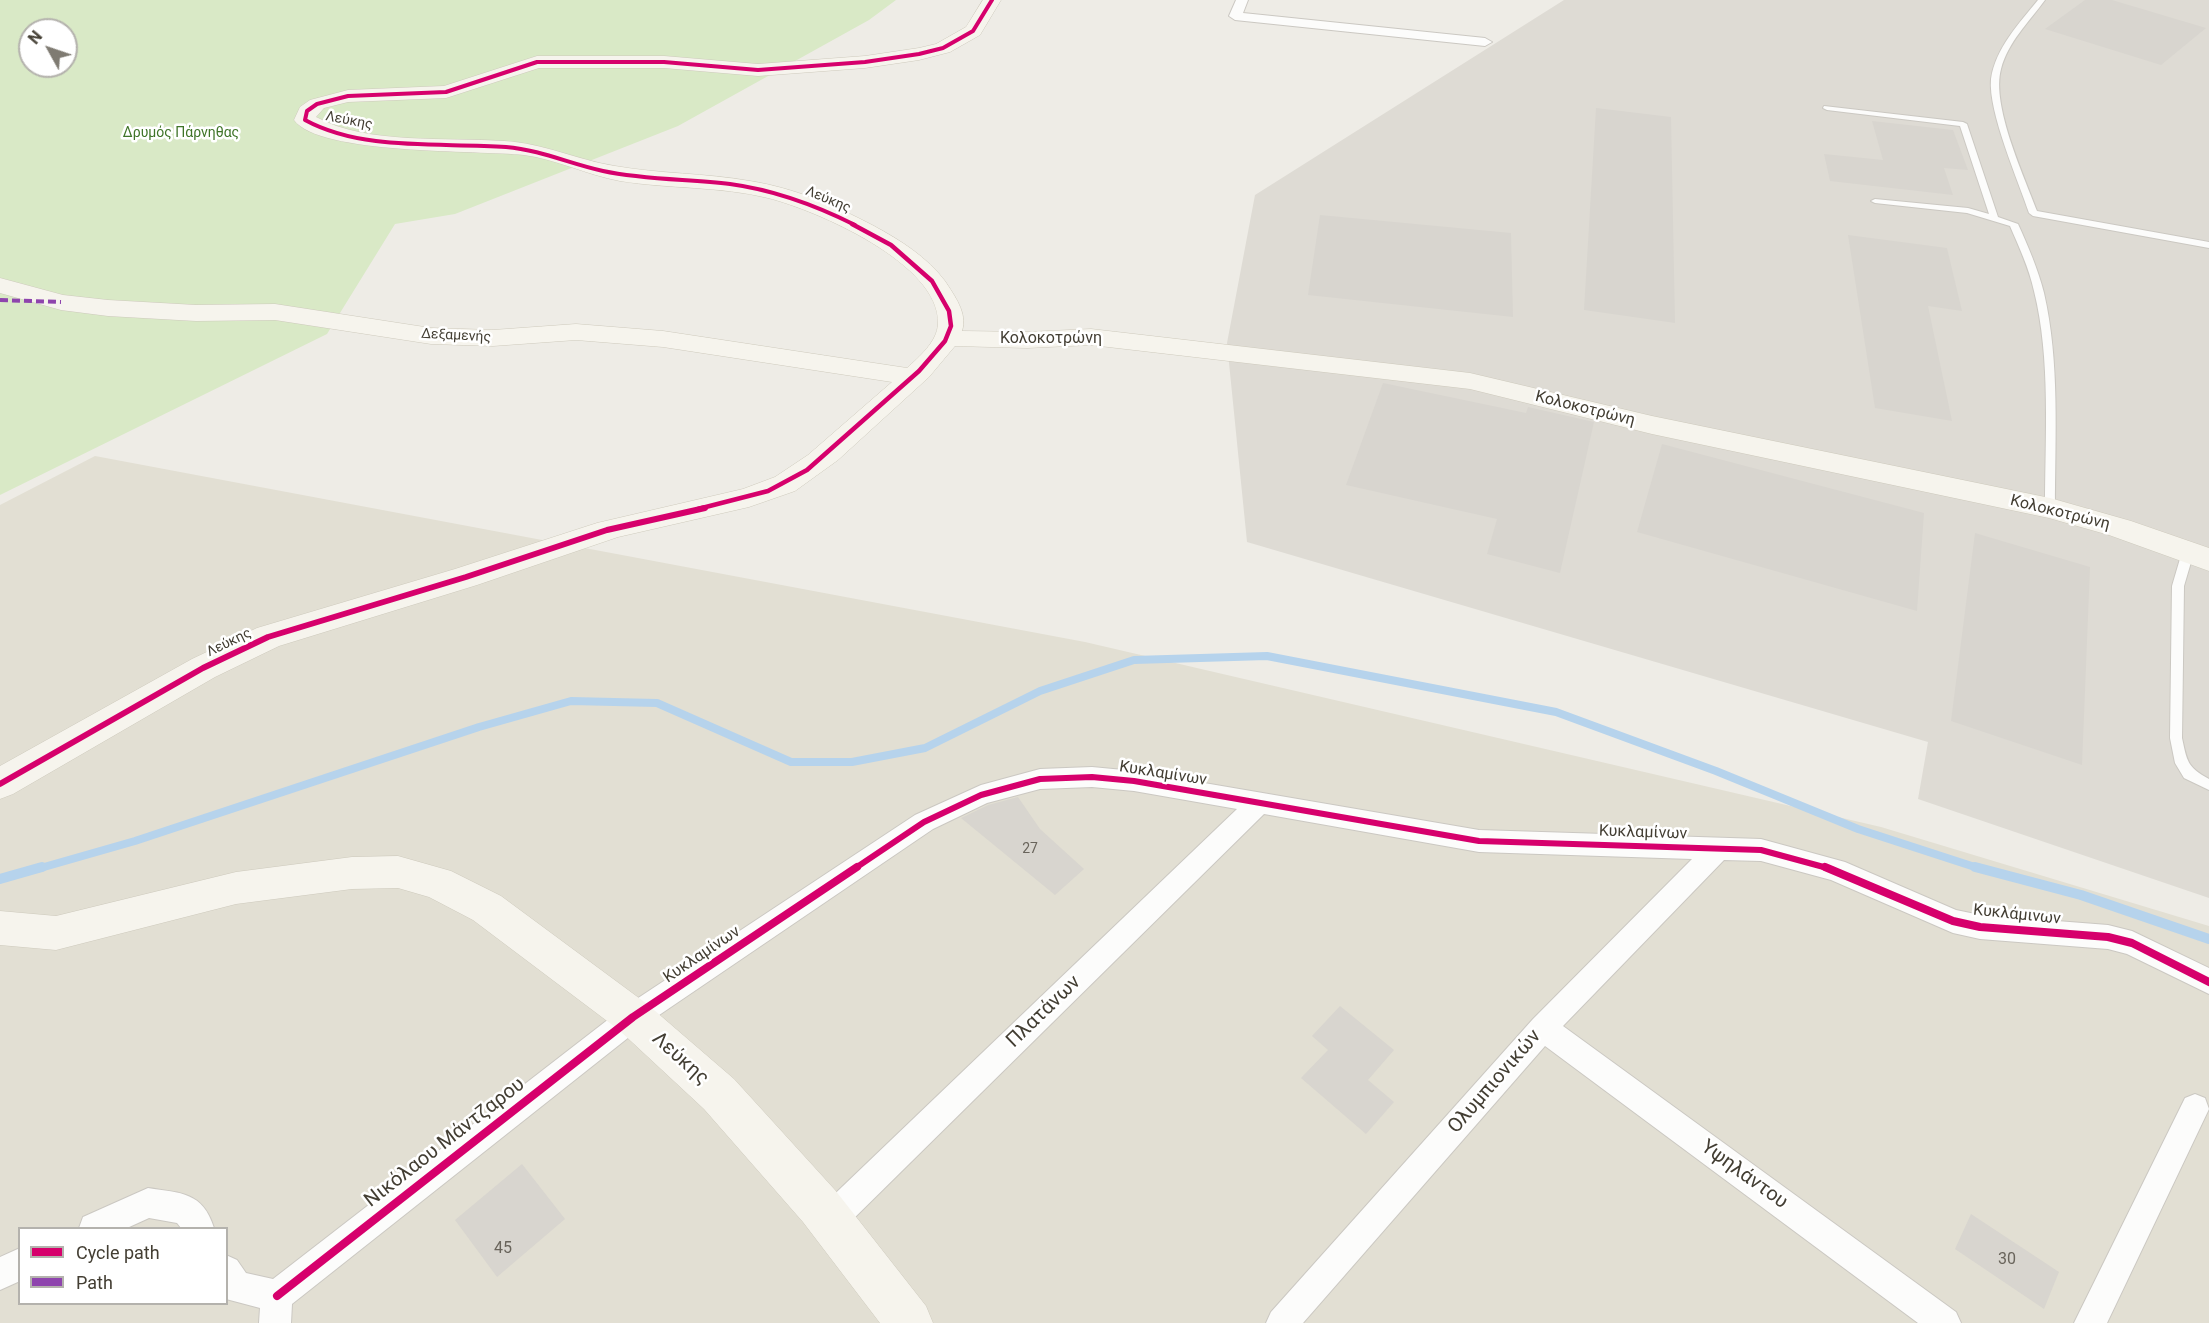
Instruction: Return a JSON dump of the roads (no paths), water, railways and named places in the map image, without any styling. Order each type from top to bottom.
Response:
[{"type":"street","name":"Λεύκης","points":[[0,784],[201,670],[267,638],[476,574],[591,535],[743,498],[787,483],[820,459],[912,376],[948,338],[951,319],[935,284],[890,245],[838,215],[810,203],[768,191],[600,170],[554,153],[527,149],[373,139],[323,129],[310,125],[304,116],[317,104],[331,99],[366,95],[446,92],[537,63],[664,62],[772,70],[865,62],[919,54],[943,48],[973,31],[992,0]]},
{"type":"street","points":[[1242,0],[1235,16],[1485,42]]},
{"type":"street","name":"Δεξαμενής","points":[[0,285],[61,302],[108,308],[196,313],[275,312],[431,336],[493,338],[576,332],[663,339],[912,376]]},
{"type":"street","name":"Κολοκοτρώνη","points":[[948,338],[1027,340],[1091,337],[1470,381],[1652,425],[2050,508],[2120,528],[2198,556]]},
{"type":"street","name":"Κυκλαμίνων","points":[[633,1017],[924,822],[981,795],[1040,779],[1092,777],[1134,781],[1479,841],[1717,850]]},
{"type":"street","name":"Πλατάνων","points":[[830,1220],[1258,804]]},
{"type":"street","name":"Κυκλάμινων","points":[[1717,850],[1761,850],[1836,870],[1953,921],[1980,927],[2108,937],[2132,943],[2209,982]]},
{"type":"street","name":"Ολυμπιονικών","points":[[1282,1323],[1543,1028],[1717,850]]},
{"type":"street","name":"Λεύκης","points":[[0,928],[56,933],[124,918],[236,888],[352,873],[398,872],[438,883],[487,908],[633,1017],[718,1094],[830,1220],[909,1323]]},
{"type":"street","name":"Νικόλαου Μάντζαρου","points":[[276,1309],[633,1017]]},
{"type":"street","name":"Υψηλάντου","points":[[1543,1028],[1945,1323]]},
{"type":"street","points":[[2090,1323],[2195,1108]]},
{"type":"street","points":[[96,1227],[148,1203],[186,1209],[198,1227]]},
{"type":"street","points":[[0,1274],[18,1265]]},
{"type":"street","points":[[228,1273],[237,1287],[276,1309]]},
{"type":"lane","points":[[2042,0],[2009,45],[1995,79],[1997,104],[2033,213],[2209,246]]},
{"type":"lane","points":[[1827,108],[1963,124],[1994,217]]},
{"type":"lane","points":[[1875,201],[1968,211],[2014,224],[2032,268],[2041,302],[2049,394],[2050,508]]},
{"type":"lane","points":[[2198,556],[2178,586],[2176,738],[2181,763],[2189,774],[2209,786]]},
{"type":"waterway","points":[[37,869],[135,841],[479,727],[571,701],[657,703],[791,762],[852,762],[925,748],[1040,691],[1134,660],[1267,656],[1556,712],[1716,771],[1858,829],[1981,869]]},
{"type":"waterway","points":[[0,879],[42,867]]},
{"type":"waterway","points":[[1975,867],[2081,895],[2209,939]]},
{"type":"park label","name":"Δρυμός Πάρνηθας","points":[[181,133]]}]
